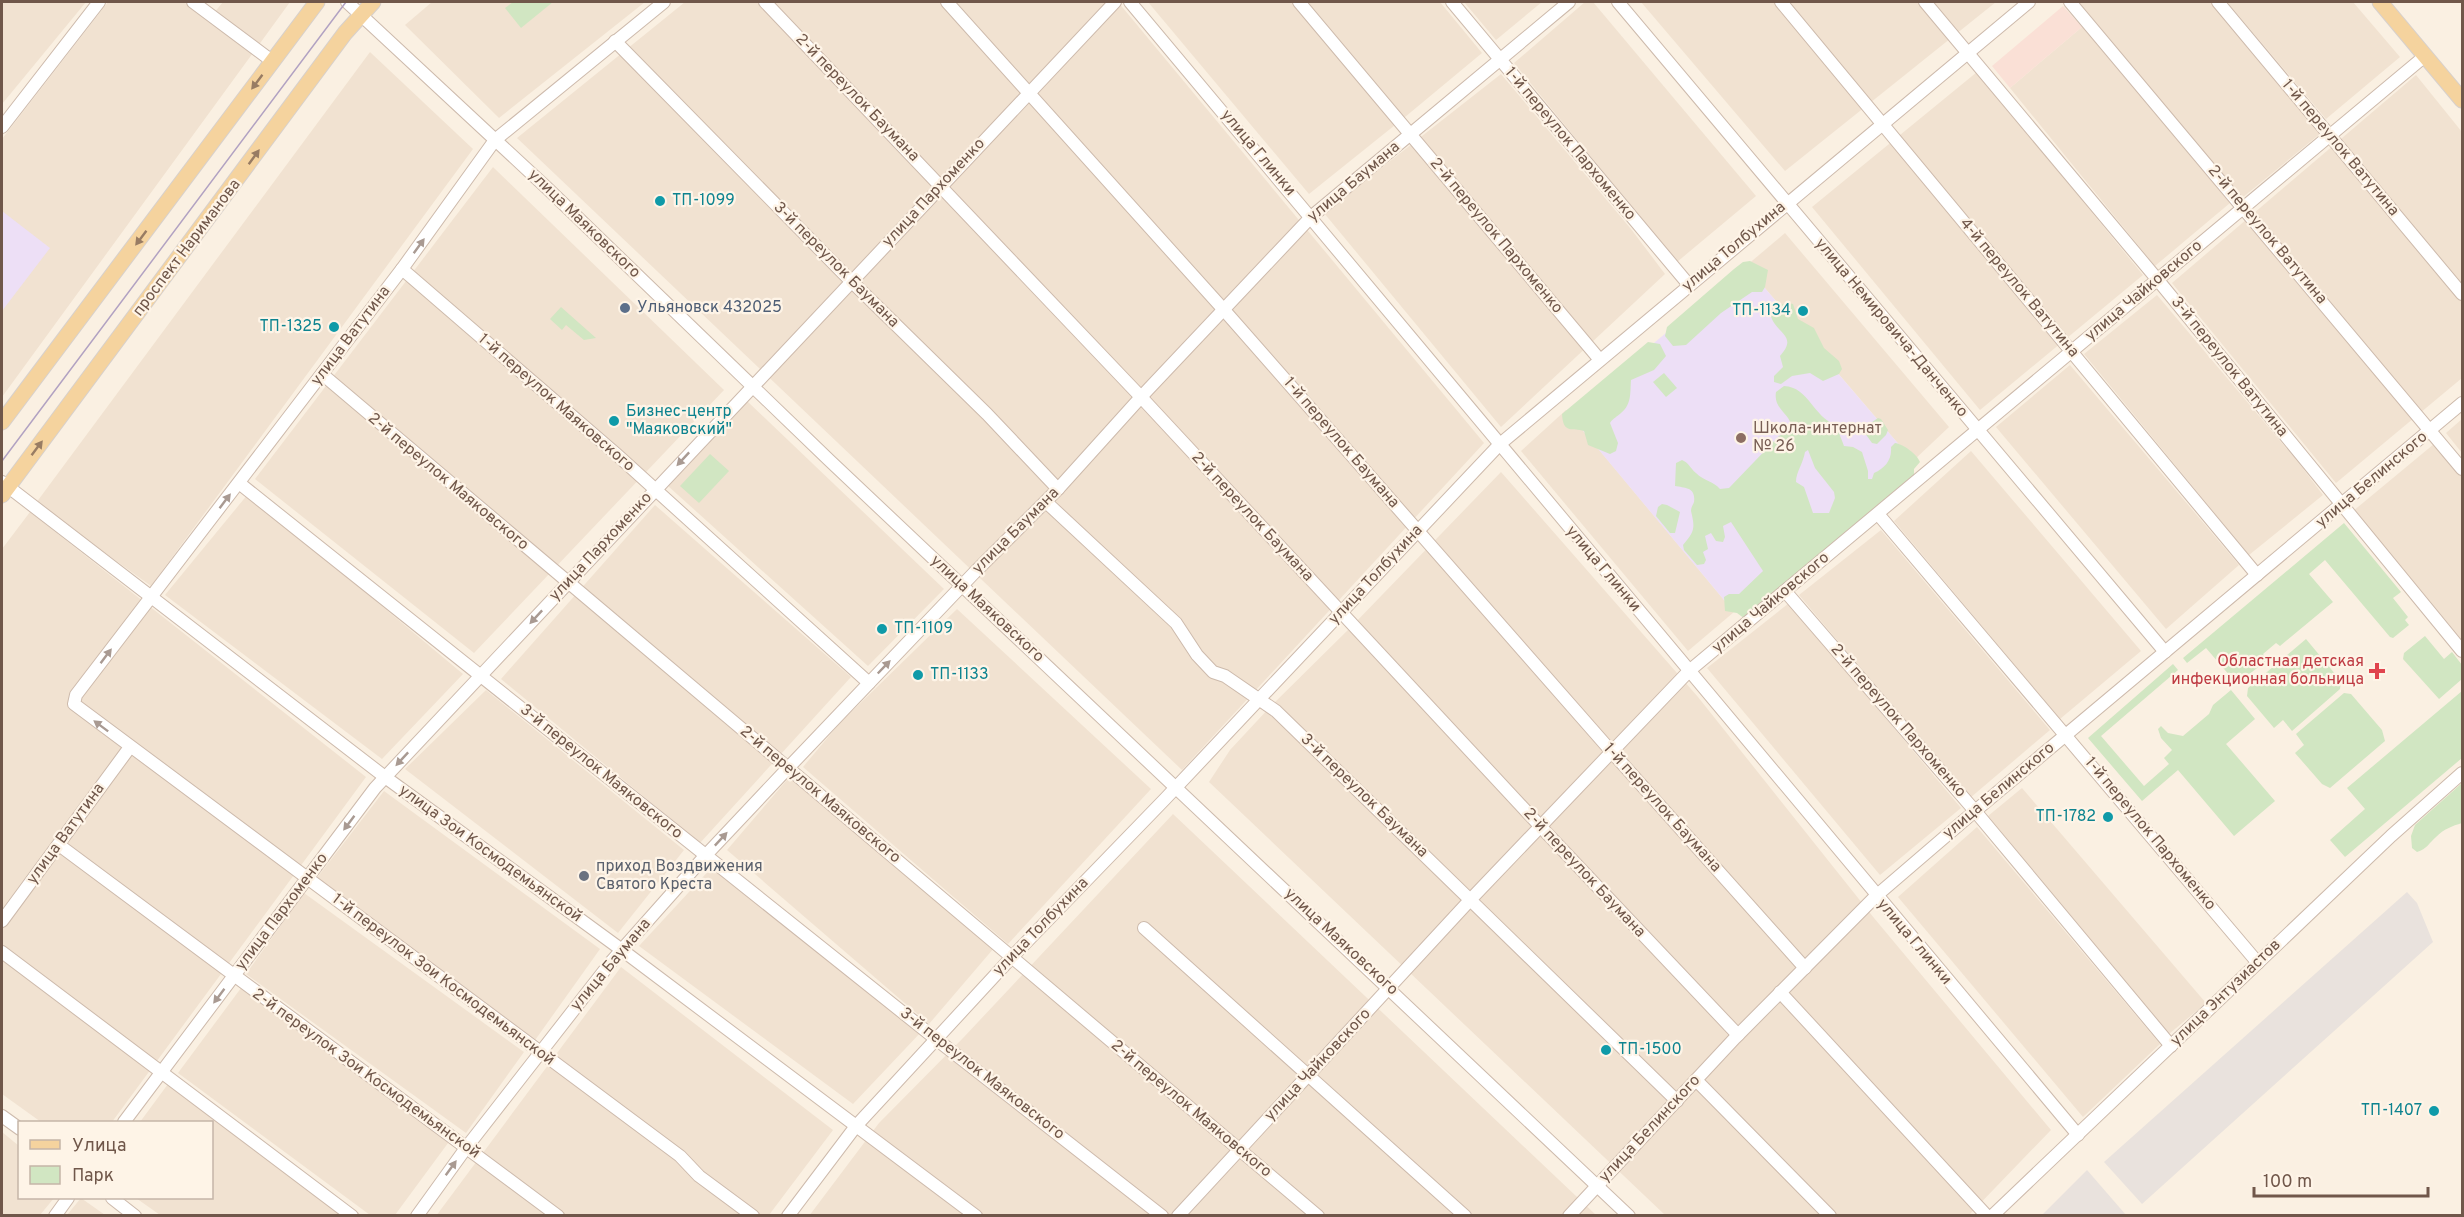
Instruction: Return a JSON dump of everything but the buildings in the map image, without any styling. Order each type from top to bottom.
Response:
[{"type":"main road","points":[[2,422],[317,2]]},
{"type":"main road","name":"проспект Нариманова","points":[[4,488],[361,14],[373,2]]},
{"type":"main road","points":[[2380,2],[2463,100]]},
{"type":"street","points":[[2,127],[99,2]]},
{"type":"street","points":[[193,2],[272,61]]},
{"type":"street","name":"улица Маяковского","points":[[347,2],[1629,1215]]},
{"type":"street","name":"улица Ватутина","points":[[74,704],[76,695],[402,269],[495,140],[664,2]]},
{"type":"street","name":"2-й переулок Баумана","points":[[765,2],[1141,397],[1340,613],[1738,1035]]},
{"type":"street","name":"1-й переулок Баумана","points":[[947,2],[1224,310],[1804,968]]},
{"type":"street","name":"улица Пархоменко","points":[[125,1121],[385,777],[1115,2]]},
{"type":"street","name":"улица Глинки","points":[[1130,2],[2078,1135]]},
{"type":"street","name":"2-й переулок Пархоменко","points":[[1299,2],[1600,360]]},
{"type":"street","name":"1-й переулок Пархоменко","points":[[1452,2],[1689,285]]},
{"type":"street","name":"улица Баумана","points":[[417,1215],[466,1148],[622,950],[706,855],[962,585],[1046,502],[1141,397],[1311,217],[1569,2]]},
{"type":"street","name":"улица Немировича-Данченко","points":[[1618,2],[2165,652]]},
{"type":"street","name":"4-й переулок Ватутина","points":[[1781,2],[2257,575]]},
{"type":"street","name":"3-й переулок Ватутина","points":[[1925,2],[2157,279],[2463,651]]},
{"type":"street","name":"улица Толбухина","points":[[788,1215],[856,1126],[936,1039],[1500,444],[2029,2]]},
{"type":"street","name":"2-й переулок Ватутина","points":[[2070,2],[2463,469]]},
{"type":"street","name":"1-й переулок Ватутина","points":[[2218,2],[2463,294]]},
{"type":"street","name":"3-й переулок Баумана","points":[[615,41],[987,414],[1058,489]]},
{"type":"street","name":"улица Чайковского","points":[[1178,1215],[1471,899],[1689,671],[2426,56]]},
{"type":"street","name":"1-й переулок Маяковского","points":[[402,269],[655,489],[869,683]]},
{"type":"street","name":"2-й переулок Маяковского","points":[[322,374],[1318,1215]]},
{"type":"street","name":"улица Белинского","points":[[1569,1215],[1738,1035],[1876,896],[2463,404]]},
{"type":"street","name":"3-й переулок Маяковского","points":[[239,483],[936,1039],[1162,1215]]},
{"type":"street","name":"улица Зои Космодемьянской","points":[[4,488],[385,777],[622,950],[976,1215]]},
{"type":"street","name":"3-й переулок Баумана","points":[[1046,502],[1176,623],[1197,655],[1213,672],[1224,676],[1276,711],[1677,1101]]},
{"type":"street","name":"1-й переулок Пархоменко","points":[[1878,514],[2258,963]]},
{"type":"street","name":"2-й переулок Пархоменко","points":[[1785,591],[1975,811],[2171,1046]]},
{"type":"street","name":"1-й переулок Зои Космодемьянской","points":[[74,704],[680,1156],[699,1176],[753,1215]]},
{"type":"street","name":"улица Ватутина","points":[[2,921],[130,747]]},
{"type":"street","name":"улица Энтузиастов","points":[[1992,1215],[2391,836],[2463,773]]},
{"type":"street","name":"2-й переулок Зои Космодемьянской","points":[[58,845],[558,1215]]},
{"type":"street","points":[[1144,928],[1465,1215]]},
{"type":"street","points":[[2,952],[352,1215]]},
{"type":"street","points":[[1780,992],[1987,1215]]},
{"type":"street","points":[[1696,1080],[1830,1215]]},
{"type":"street","points":[[2,1116],[18,1128]]},
{"type":"street","points":[[55,1215],[67,1199]]},
{"type":"street","points":[[115,1199],[135,1215]]},
{"type":"shaded area","points":[[2,2],[86,2],[2,104]]},
{"type":"shaded area","points":[[108,2],[184,2],[208,20],[223,2],[290,2],[2,397],[2,139]]},
{"type":"shaded area","points":[[432,2],[645,2],[499,118],[405,25]]},
{"type":"shaded area","points":[[685,2],[1118,2],[1484,443],[1182,770],[517,138]]},
{"type":"shaded area","points":[[1148,2],[1440,2],[1482,53],[1309,194]]},
{"type":"shaded area","points":[[1464,2],[1542,2],[1496,40]]},
{"type":"shaded area","points":[[1585,2],[1593,2],[1756,196],[1677,262],[1514,63]]},
{"type":"shaded area","points":[[1641,2],[1996,2],[1785,171]]},
{"type":"shaded area","points":[[2078,2],[2212,2],[2321,133],[2242,198]]},
{"type":"shaded area","points":[[2227,2],[2353,2],[2400,57],[2326,119]]},
{"type":"shaded area","points":[[2063,6],[2082,27],[2010,88],[1992,66]]},
{"type":"shaded area","points":[[2082,27],[2230,203],[2155,266],[2010,88]]},
{"type":"shaded area","points":[[370,52],[473,149],[151,586],[36,503]]},
{"type":"shaded area","points":[[1977,72],[2143,275],[1980,410],[1812,207]]},
{"type":"shaded area","points":[[1501,74],[1631,229],[1665,274],[1501,427],[1324,213]]},
{"type":"shaded area","points":[[2416,75],[2462,132],[2462,378],[2336,483],[2172,283]]},
{"type":"shaded area","points":[[493,167],[724,390],[474,653],[255,479]]},
{"type":"shaded area","points":[[2,211],[50,248],[2,311]]},
{"type":"shaded area","points":[[1785,233],[1949,427],[1913,461],[1746,266]]},
{"type":"shaded area","name":"Школа-интернат № 26","points":[[1746,266],[1913,461],[1734,612],[1569,414]]},
{"type":"shaded area","points":[[2157,295],[2298,462],[2323,495],[2249,555],[2084,354]]},
{"type":"shaded area","points":[[2070,365],[2239,565],[2166,629],[1996,427]]},
{"type":"shaded area","points":[[747,401],[944,589],[868,666],[668,486]]},
{"type":"shaded area","points":[[1566,410],[1734,612],[1688,651],[1521,451]]},
{"type":"shaded area","points":[[2462,419],[2462,453],[2446,433]]},
{"type":"shaded area","points":[[2434,444],[2462,477],[2462,644],[2352,512]]},
{"type":"shaded area","points":[[1971,451],[2141,651],[2060,719],[1894,521]]},
{"type":"shaded area","points":[[1501,472],[1698,697],[1874,918],[2051,1130],[1969,1215],[1665,1215],[1209,782],[1230,750],[1270,707]]},
{"type":"shaded area","points":[[248,494],[463,674],[382,759],[165,595]]},
{"type":"shaded area","points":[[655,505],[851,677],[700,843],[501,679]]},
{"type":"shaded area","points":[[30,512],[366,777],[113,1121],[40,1121],[2,1094],[2,549]]},
{"type":"shaded area","points":[[1881,530],[2050,730],[1970,798],[1799,595]]},
{"type":"shaded area","points":[[1789,603],[1961,808],[1880,875],[1707,668]]},
{"type":"shaded area","points":[[957,609],[1151,789],[1008,944],[803,767],[839,724]]},
{"type":"shaded area","points":[[486,690],[684,850],[618,933],[405,769]]},
{"type":"shaded area","points":[[792,774],[994,948],[929,1024],[727,850]]},
{"type":"shaded area","points":[[2022,788],[2206,1003],[2169,1034],[1988,816]]},
{"type":"shaded area","points":[[384,791],[600,949],[533,1043],[316,879]]},
{"type":"shaded area","points":[[1173,814],[1596,1215],[809,1216],[879,1123],[964,1037]]},
{"type":"shaded area","points":[[1977,827],[2160,1044],[2083,1117],[1898,897]]},
{"type":"shaded area","points":[[714,865],[922,1031],[853,1104],[639,946]]},
{"type":"shaded area","points":[[2407,892],[2417,903],[2433,942],[2142,1204],[2104,1162]]},
{"type":"shaded area","points":[[304,893],[524,1052],[466,1133],[246,974]]},
{"type":"shaded area","points":[[621,967],[833,1130],[769,1215],[436,1216]]},
{"type":"shaded area","points":[[244,984],[451,1139],[395,1215],[370,1215],[178,1073]]},
{"type":"shaded area","points":[[168,1084],[345,1215],[160,1215],[137,1199],[213,1199],[213,1121],[141,1121]]},
{"type":"shaded area","points":[[2,1132],[18,1145],[18,1199],[53,1199],[40,1215],[2,1215]]},
{"type":"shaded area","points":[[2087,1170],[2126,1215],[2042,1215]]},
{"type":"shaded area","points":[[82,1199],[105,1215],[67,1215]]},
{"type":"green space","points":[[513,2],[553,2],[521,28],[505,8]]},
{"type":"green space","points":[[1750,261],[1768,270],[1762,292],[1752,292],[1721,313],[1686,345],[1673,346],[1665,336],[1667,327],[1734,269],[1743,262]]},
{"type":"green space","points":[[1793,304],[1798,319],[1814,328],[1824,348],[1839,361],[1842,369],[1839,374],[1823,381],[1810,373],[1792,376],[1781,384],[1774,382],[1774,376],[1783,367],[1780,356],[1787,343],[1770,312],[1775,306]]},
{"type":"green space","points":[[561,307],[596,338],[584,340],[566,325],[562,330],[550,319]]},
{"type":"green space","points":[[1648,342],[1660,344],[1666,356],[1654,370],[1631,380],[1627,406],[1610,423],[1618,443],[1616,451],[1610,454],[1588,445],[1584,431],[1566,428],[1562,414]]},
{"type":"green space","points":[[1664,373],[1677,388],[1666,397],[1653,382]]},
{"type":"green space","points":[[1784,386],[1799,391],[1822,416],[1836,425],[1844,446],[1853,447],[1862,452],[1868,479],[1872,479],[1874,473],[1887,463],[1891,447],[1895,443],[1909,450],[1920,462],[1914,469],[1914,479],[1745,619],[1737,613],[1725,611],[1724,597],[1729,594],[1739,594],[1763,571],[1731,522],[1723,526],[1725,537],[1723,542],[1716,541],[1711,533],[1705,536],[1708,549],[1703,552],[1706,560],[1704,564],[1697,565],[1684,550],[1683,545],[1693,529],[1691,511],[1694,497],[1689,489],[1675,486],[1676,463],[1682,460],[1699,476],[1720,489],[1729,488],[1779,436],[1792,429],[1789,419],[1777,403],[1776,392]],"holes":[[[1808,450],[1815,468],[1834,492],[1835,498],[1829,513],[1813,513],[1804,487],[1796,482],[1805,452]]]},
{"type":"green space","points":[[1878,418],[1888,430],[1877,444],[1872,443],[1862,429]]},
{"type":"green space","points":[[710,454],[729,471],[699,503],[680,486]]},
{"type":"green space","points":[[1662,504],[1680,512],[1675,533],[1670,533],[1656,516],[1658,507]]},
{"type":"green space","points":[[2344,523],[2401,592],[2393,598],[2408,617],[2405,620],[2409,625],[2393,638],[2390,637],[2325,560],[2309,574],[2333,602],[2280,646],[2276,643],[2263,654],[2267,660],[2237,684],[2206,648],[2187,663],[2183,658]]},
{"type":"green space","points":[[2425,636],[2444,659],[2452,652],[2462,665],[2462,679],[2439,699],[2403,659],[2404,653]]},
{"type":"green space","points":[[2306,639],[2341,681],[2340,689],[2292,731],[2283,720],[2274,728],[2247,696],[2248,688]]},
{"type":"green space","points":[[2173,664],[2178,670],[2101,736],[2144,786],[2169,764],[2164,758],[2172,750],[2161,738],[2158,729],[2161,726],[2168,733],[2183,736],[2209,714],[2213,705],[2231,690],[2255,719],[2226,744],[2275,801],[2234,836],[2178,770],[2142,801],[2088,738]]},
{"type":"green space","points":[[2462,691],[2462,758],[2345,857],[2330,840],[2365,809],[2347,788]]},
{"type":"green space","points":[[2344,693],[2351,694],[2382,730],[2385,741],[2330,788],[2322,784],[2295,753],[2304,745],[2296,734]]},
{"type":"green space","points":[[2462,783],[2462,823],[2445,830],[2426,848],[2417,852],[2412,848],[2411,836],[2415,825]]},
{"type":"tram line","points":[[2,461],[346,2]]},
{"type":"place","name":"ТП-1099","points":[[660,201]]},
{"type":"place","name":"Ульяновск 432025","points":[[625,308]]},
{"type":"place","name":"ТП-1134","points":[[1803,311]]},
{"type":"place","name":"ТП-1325","points":[[334,327]]},
{"type":"place","name":"Бизнес-центр \"Маяковский\"","points":[[614,421]]},
{"type":"place","name":"Школа-интернат № 26","points":[[1741,438]]},
{"type":"place","name":"ТП-1109","points":[[882,629]]},
{"type":"place","name":"Областная детская инфекционная больница","points":[[2377,671]]},
{"type":"place","name":"ТП-1133","points":[[918,675]]},
{"type":"place","name":"ТП-1782","points":[[2108,817]]},
{"type":"place","name":"приход Воздвижения Святого Креста","points":[[584,876]]},
{"type":"place","name":"ТП-1500","points":[[1606,1050]]},
{"type":"place","name":"ТП-1407","points":[[2434,1111]]}]
